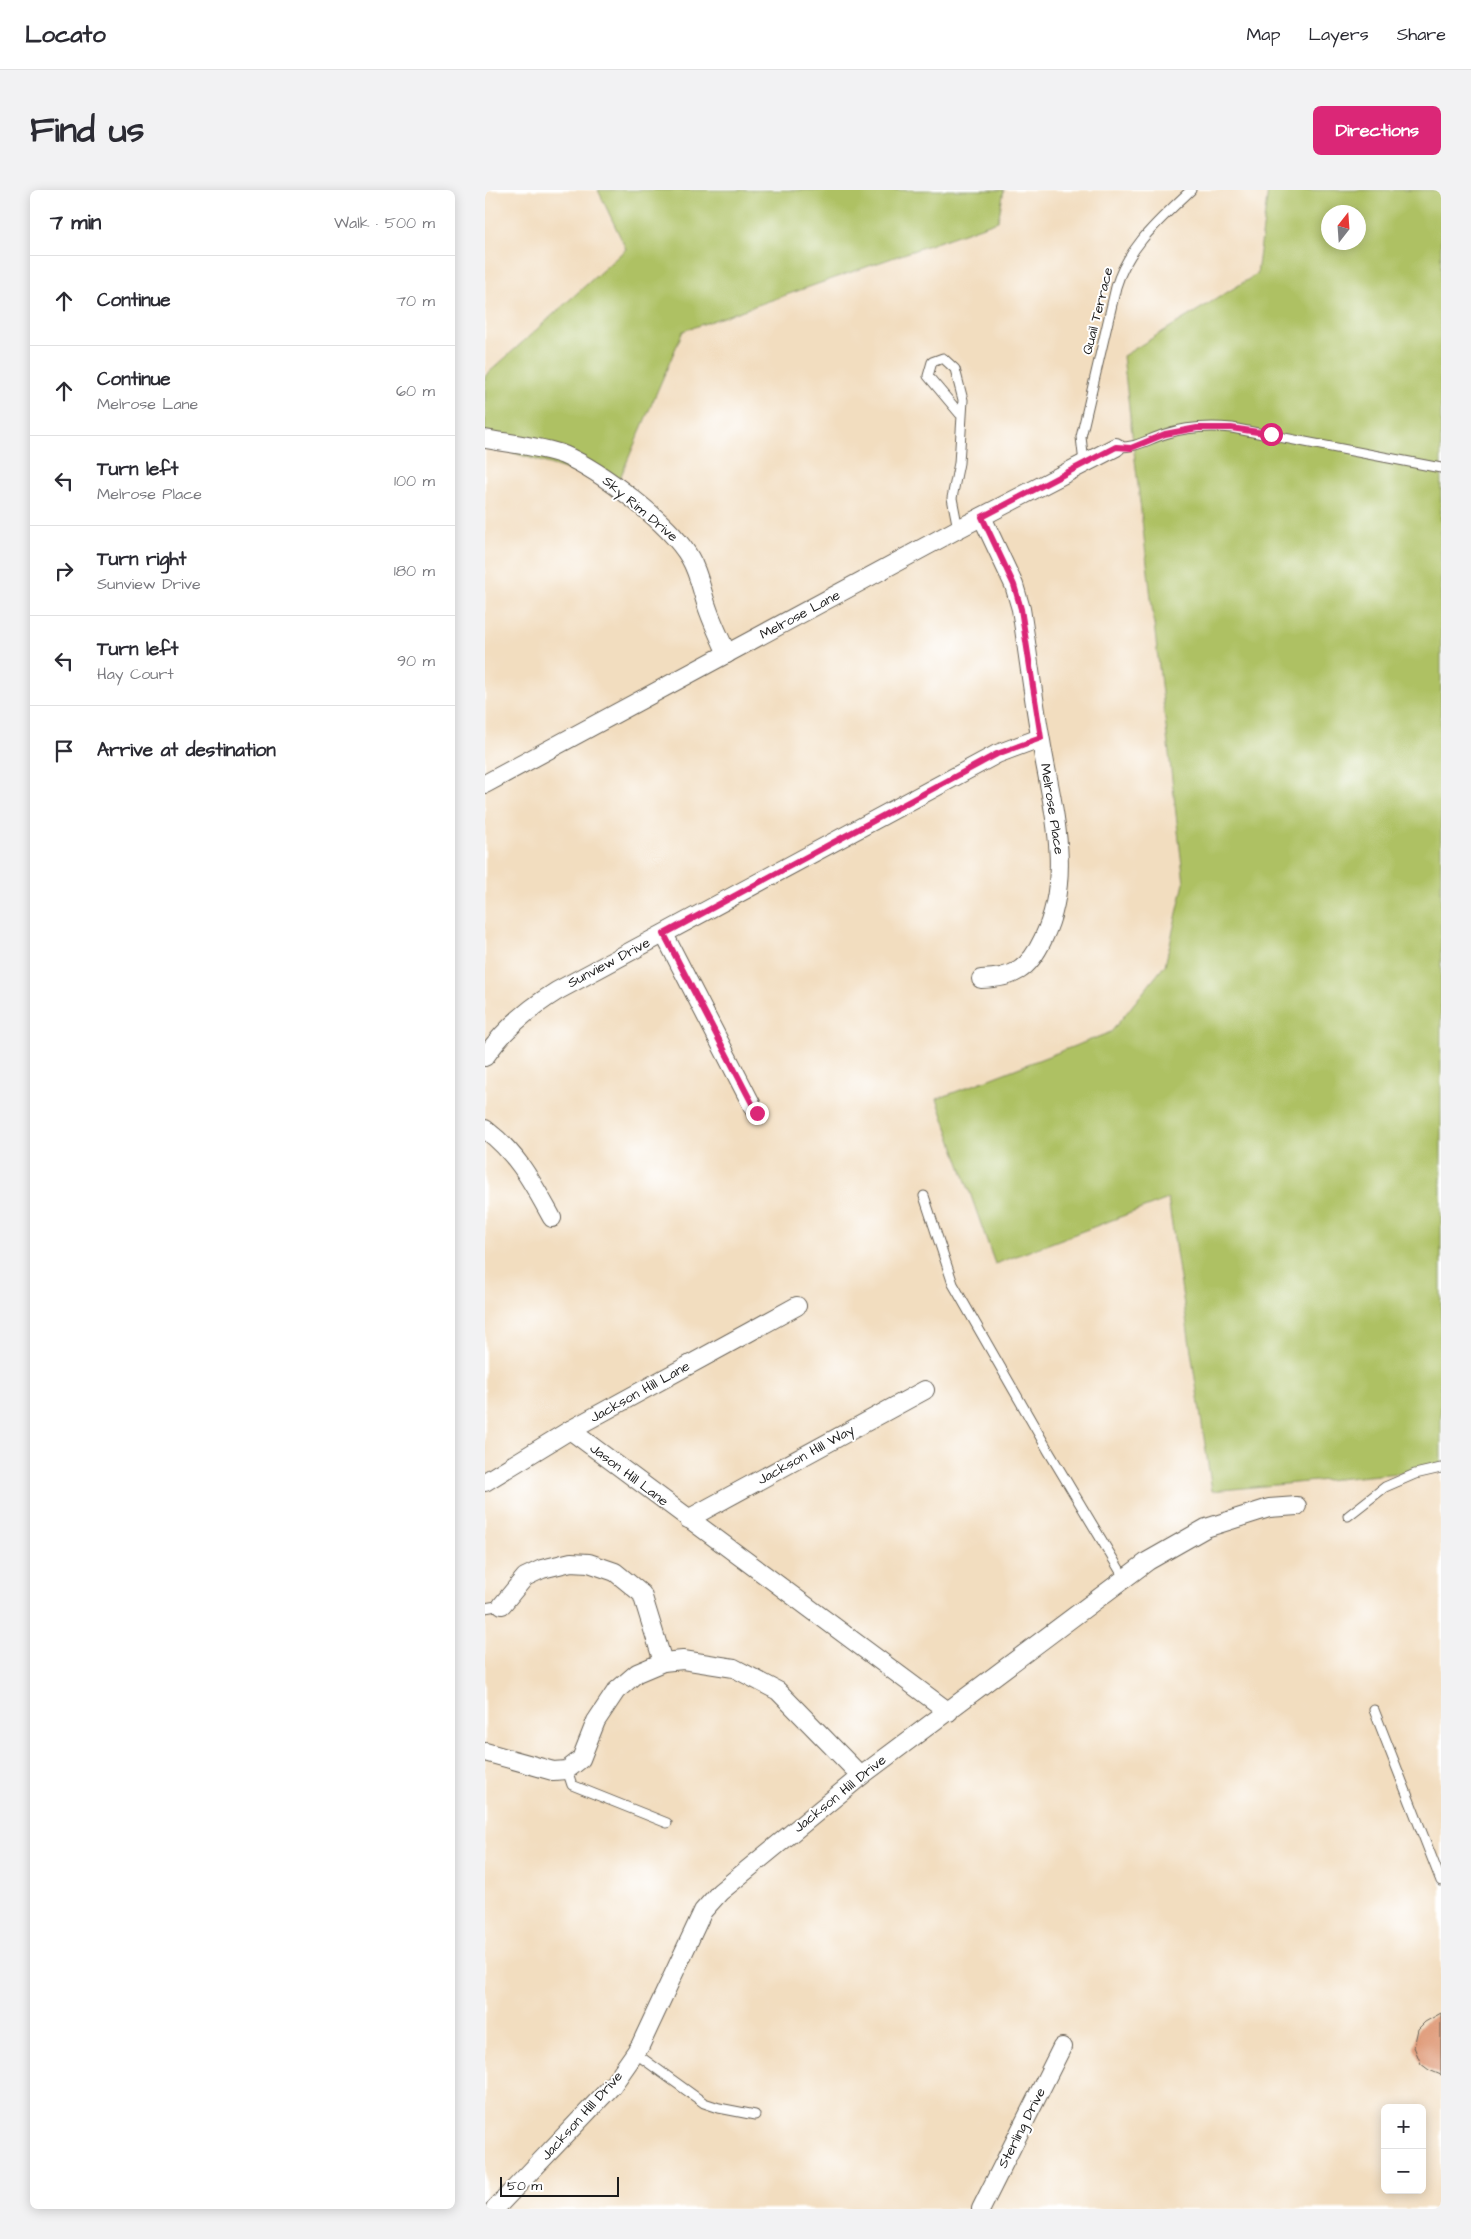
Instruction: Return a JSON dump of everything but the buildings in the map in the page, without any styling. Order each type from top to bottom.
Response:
[{"type":"street","name":"Sky Rim Drive","points":[[485,438],[563,455],[602,476],[665,526],[680,541],[691,560],[701,582],[708,611],[727,654]]},
{"type":"street","name":"Melrose Lane","points":[[485,784],[1116,447]]},
{"type":"street","name":"Melrose Place","points":[[981,979],[1001,978],[1018,972],[1028,964],[1040,946],[1056,907],[1059,890],[1059,850],[1021,609],[1014,585],[982,517]]},
{"type":"street","name":"Sunview Drive","points":[[485,1057],[509,1027],[544,999],[997,754],[1041,738]]},
{"type":"street","points":[[664,934],[757,1113]]},
{"type":"street","points":[[485,1128],[498,1138],[518,1160],[552,1218]]},
{"type":"street","name":"Jackson Hill Lane","points":[[485,1482],[570,1430],[797,1306]]},
{"type":"street","name":"Jackson Hill Way","points":[[688,1519],[925,1390]]},
{"type":"street","name":"Jason Hill Lane","points":[[570,1430],[688,1519]]},
{"type":"street","name":"Jackson Hill Drive","points":[[500,2208],[612,2086],[635,2053],[703,1911],[721,1892],[861,1776],[949,1712],[1148,1561],[1206,1528],[1269,1508],[1297,1506]]},
{"type":"street","points":[[688,1519],[949,1712]]},
{"type":"street","points":[[493,1607],[525,1577],[542,1569],[571,1562],[589,1563],[615,1572],[642,1594],[663,1662]]},
{"type":"street","points":[[485,1752],[553,1771],[567,1770],[581,1759],[596,1721],[616,1691],[637,1673],[663,1662],[683,1660],[734,1668],[778,1691],[861,1776]]},
{"type":"street","name":"Sterling Drive","points":[[981,2209],[1062,2048]]},
{"type":"lane","name":"Quail Terrace","points":[[1084,463],[1081,437],[1123,267],[1134,248],[1191,190]]},
{"type":"lane","points":[[958,530],[952,498],[959,463],[960,414],[963,400],[955,368],[943,358],[932,362],[928,376],[960,414]]},
{"type":"lane","points":[[1116,447],[1131,448],[1180,430],[1214,427],[1231,428],[1441,468]]},
{"type":"lane","points":[[924,1196],[953,1284],[1049,1452],[1125,1579]]},
{"type":"lane","points":[[1348,1516],[1385,1487],[1415,1474],[1441,1468]]},
{"type":"lane","points":[[1374,1710],[1441,1881]]},
{"type":"lane","points":[[567,1770],[573,1785],[667,1823]]},
{"type":"lane","points":[[635,2053],[704,2103],[755,2116]]},
{"type":"green space","points":[[598,190],[1004,190],[998,221],[683,331],[617,485],[485,444],[485,376],[626,249]]},
{"type":"green space","points":[[1268,190],[1441,190],[1441,1469],[1212,1491],[1168,1199],[995,1264],[937,1099],[1111,1032],[1165,965],[1184,883],[1123,356],[1257,274]]},
{"type":"route","points":[[757,1113],[664,934],[997,754],[1041,738],[1021,609],[1014,585],[982,517],[1116,447],[1131,448],[1165,434],[1197,428],[1231,428],[1271,434]]}]
